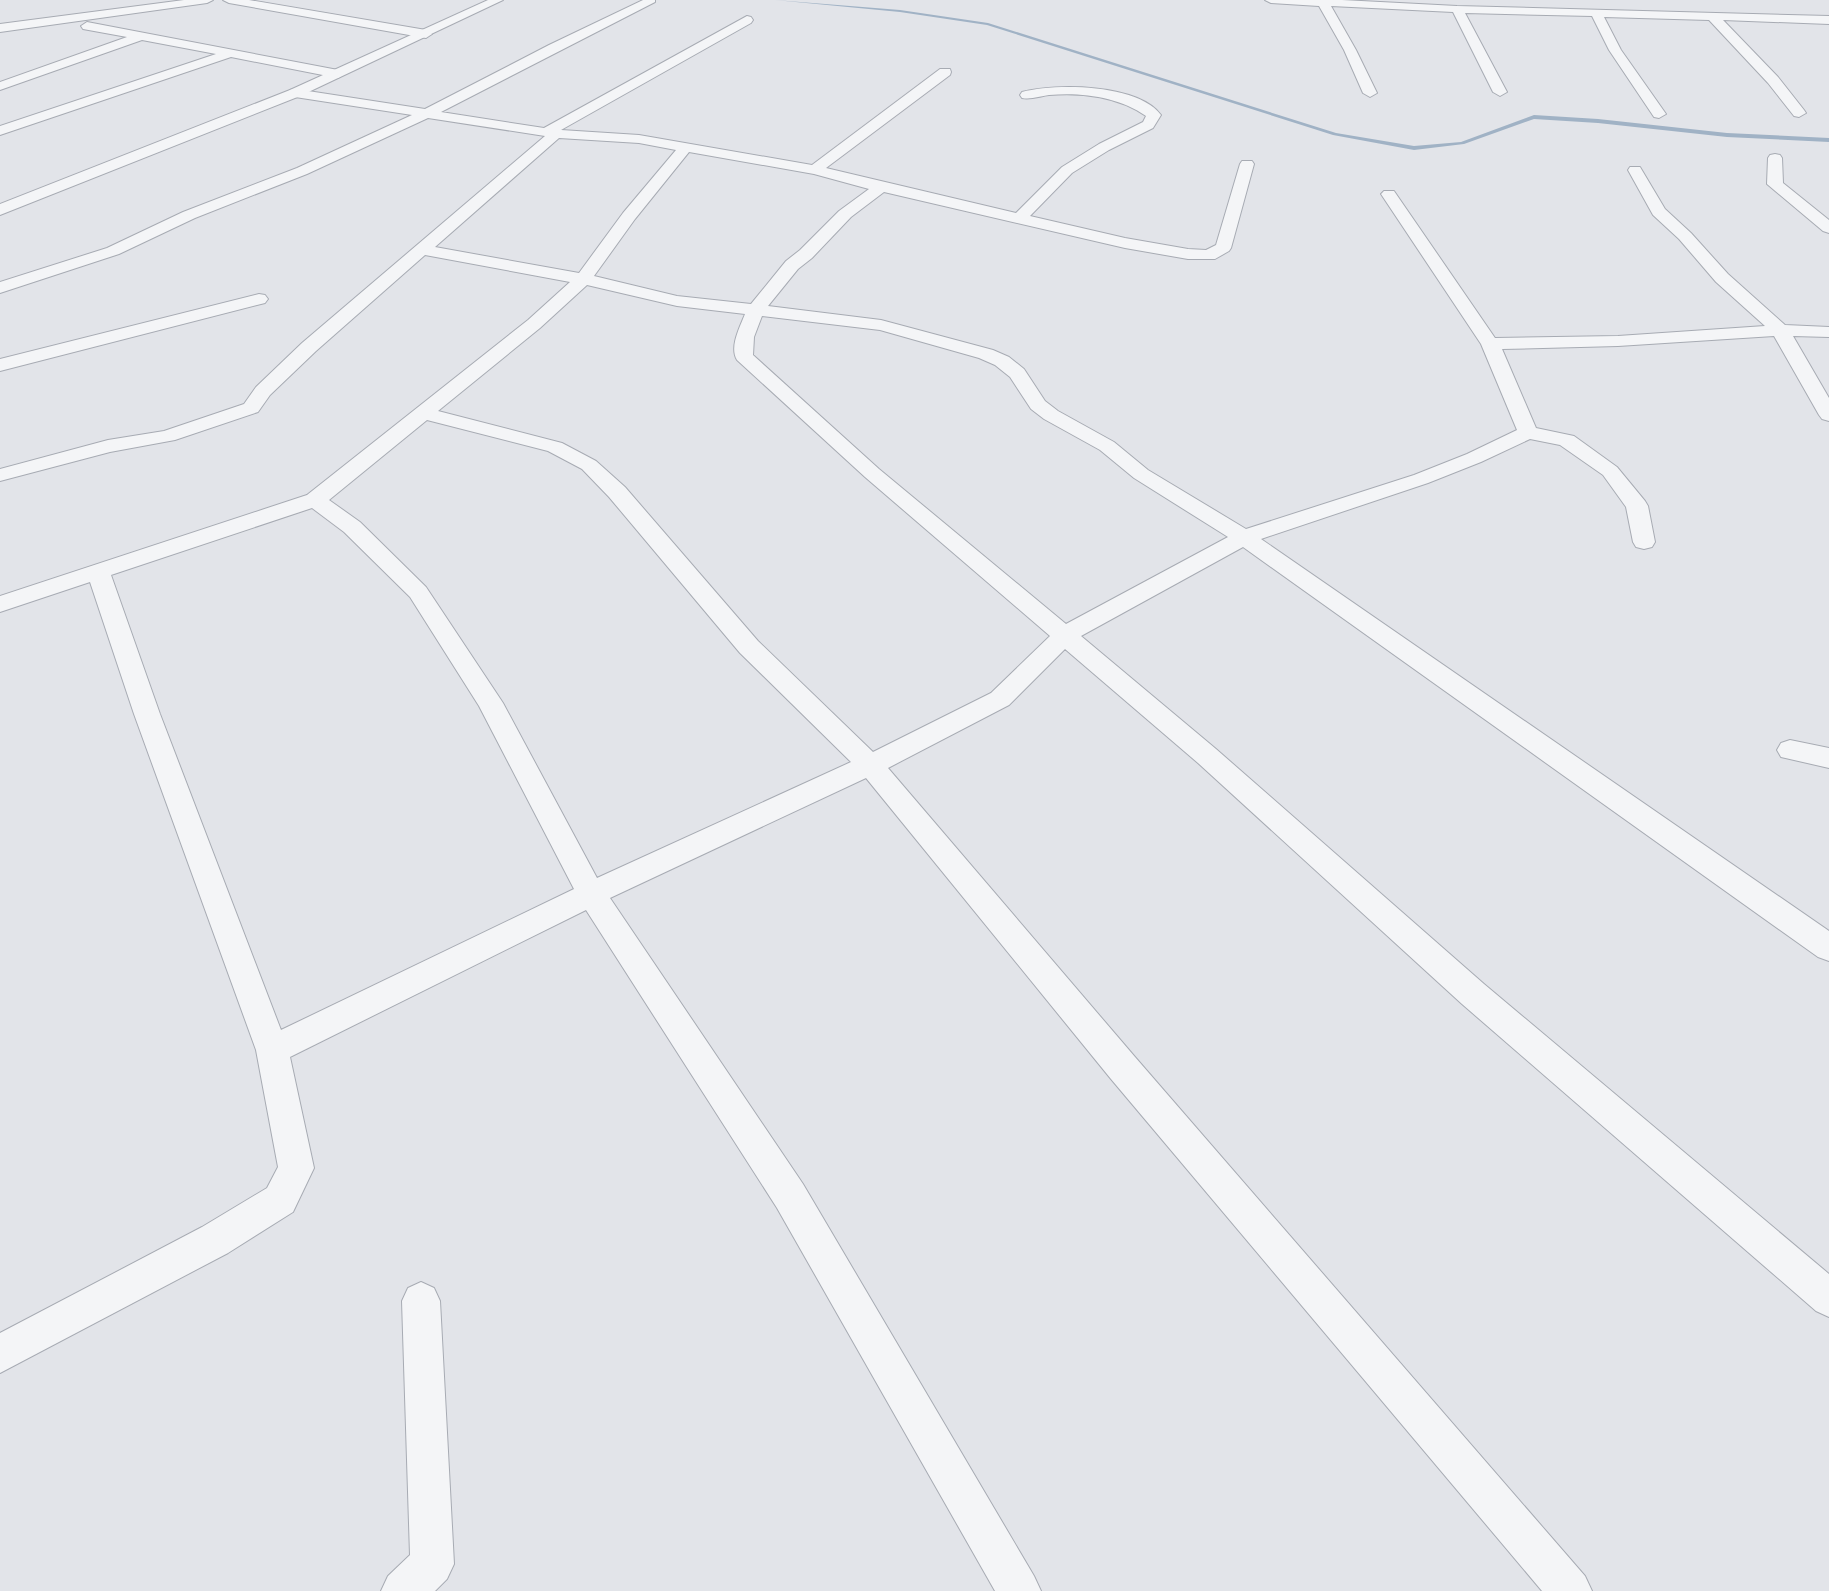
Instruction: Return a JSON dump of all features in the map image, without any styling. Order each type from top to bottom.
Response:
[{"type":"street","points":[[0,28],[207,0]]},
{"type":"street","points":[[229,0],[426,34]]},
{"type":"street","points":[[0,210],[295,94],[497,0]]},
{"type":"street","points":[[0,288],[113,251],[189,215],[302,171],[426,114],[553,48],[649,2],[649,0]]},
{"type":"street","points":[[1271,0],[1323,3],[1351,2],[1457,9],[1829,20]]},
{"type":"street","points":[[1323,3],[1350,50],[1370,93]]},
{"type":"street","points":[[1762,4],[1781,18]]},
{"type":"street","points":[[1457,9],[1500,92]]},
{"type":"street","points":[[1596,13],[1615,50],[1659,114]]},
{"type":"street","points":[[1712,16],[1773,80],[1799,113]]},
{"type":"street","points":[[0,475],[108,446],[168,436],[251,408],[263,391],[309,347],[423,250],[551,133],[748,20]]},
{"type":"street","points":[[87,26],[338,74]]},
{"type":"street","points":[[0,86],[142,37]]},
{"type":"street","points":[[0,131],[228,54]]},
{"type":"street","points":[[815,170],[944,72]]},
{"type":"street","points":[[1020,218],[1067,170],[1104,147],[1148,125],[1154,116],[1137,104],[1103,95],[1063,91],[1037,91],[1026,95]]},
{"type":"street","points":[[295,94],[551,133],[639,139],[815,170],[1125,243],[1188,254],[1209,255],[1223,248],[1247,164]]},
{"type":"street","points":[[0,604],[315,500],[534,324],[583,279],[629,216],[685,148]]},
{"type":"street","points":[[1774,158],[1775,184],[1829,228]]},
{"type":"street","points":[[1635,170],[1659,212],[1685,236],[1722,278],[1780,330],[1829,415]]},
{"type":"street","points":[[881,187],[845,214],[792,265],[754,311],[744,337],[744,356],[872,473],[1207,756],[1473,994],[1829,1298]]},
{"type":"street","points":[[1389,194],[1490,344],[1528,432]]},
{"type":"street","points":[[423,250],[583,279],[677,301],[881,325],[994,358],[1017,373],[1038,405],[1051,415],[1107,446],[1141,474],[1244,537],[1829,948]]},
{"type":"street","points":[[0,365],[260,299]]},
{"type":"street","points":[[1490,344],[1618,341],[1780,330],[1829,332]]},
{"type":"street","points":[[424,413],[555,447],[589,465],[617,492],[749,647],[870,765],[1123,1068],[1570,1591]]},
{"type":"street","points":[[272,1050],[591,894],[870,765],[1000,699],[1065,635],[1244,537],[1422,478],[1474,458],[1528,432],[1567,440],[1610,471],[1637,506],[1644,542]]},
{"type":"street","points":[[315,500],[352,527],[418,592],[490,703],[591,894],[790,1196],[1019,1591]]},
{"type":"street","points":[[0,1354],[215,1240],[280,1200],[296,1168],[272,1050],[146,714],[98,571]]},
{"type":"street","points":[[1790,750],[1829,758]]},
{"type":"street","points":[[403,1591],[432,1564],[421,1301]]},
{"type":"waterway","points":[[777,0],[900,11],[988,24],[1335,134],[1414,148],[1462,143],[1534,117],[1598,121],[1727,135],[1829,140]]}]
